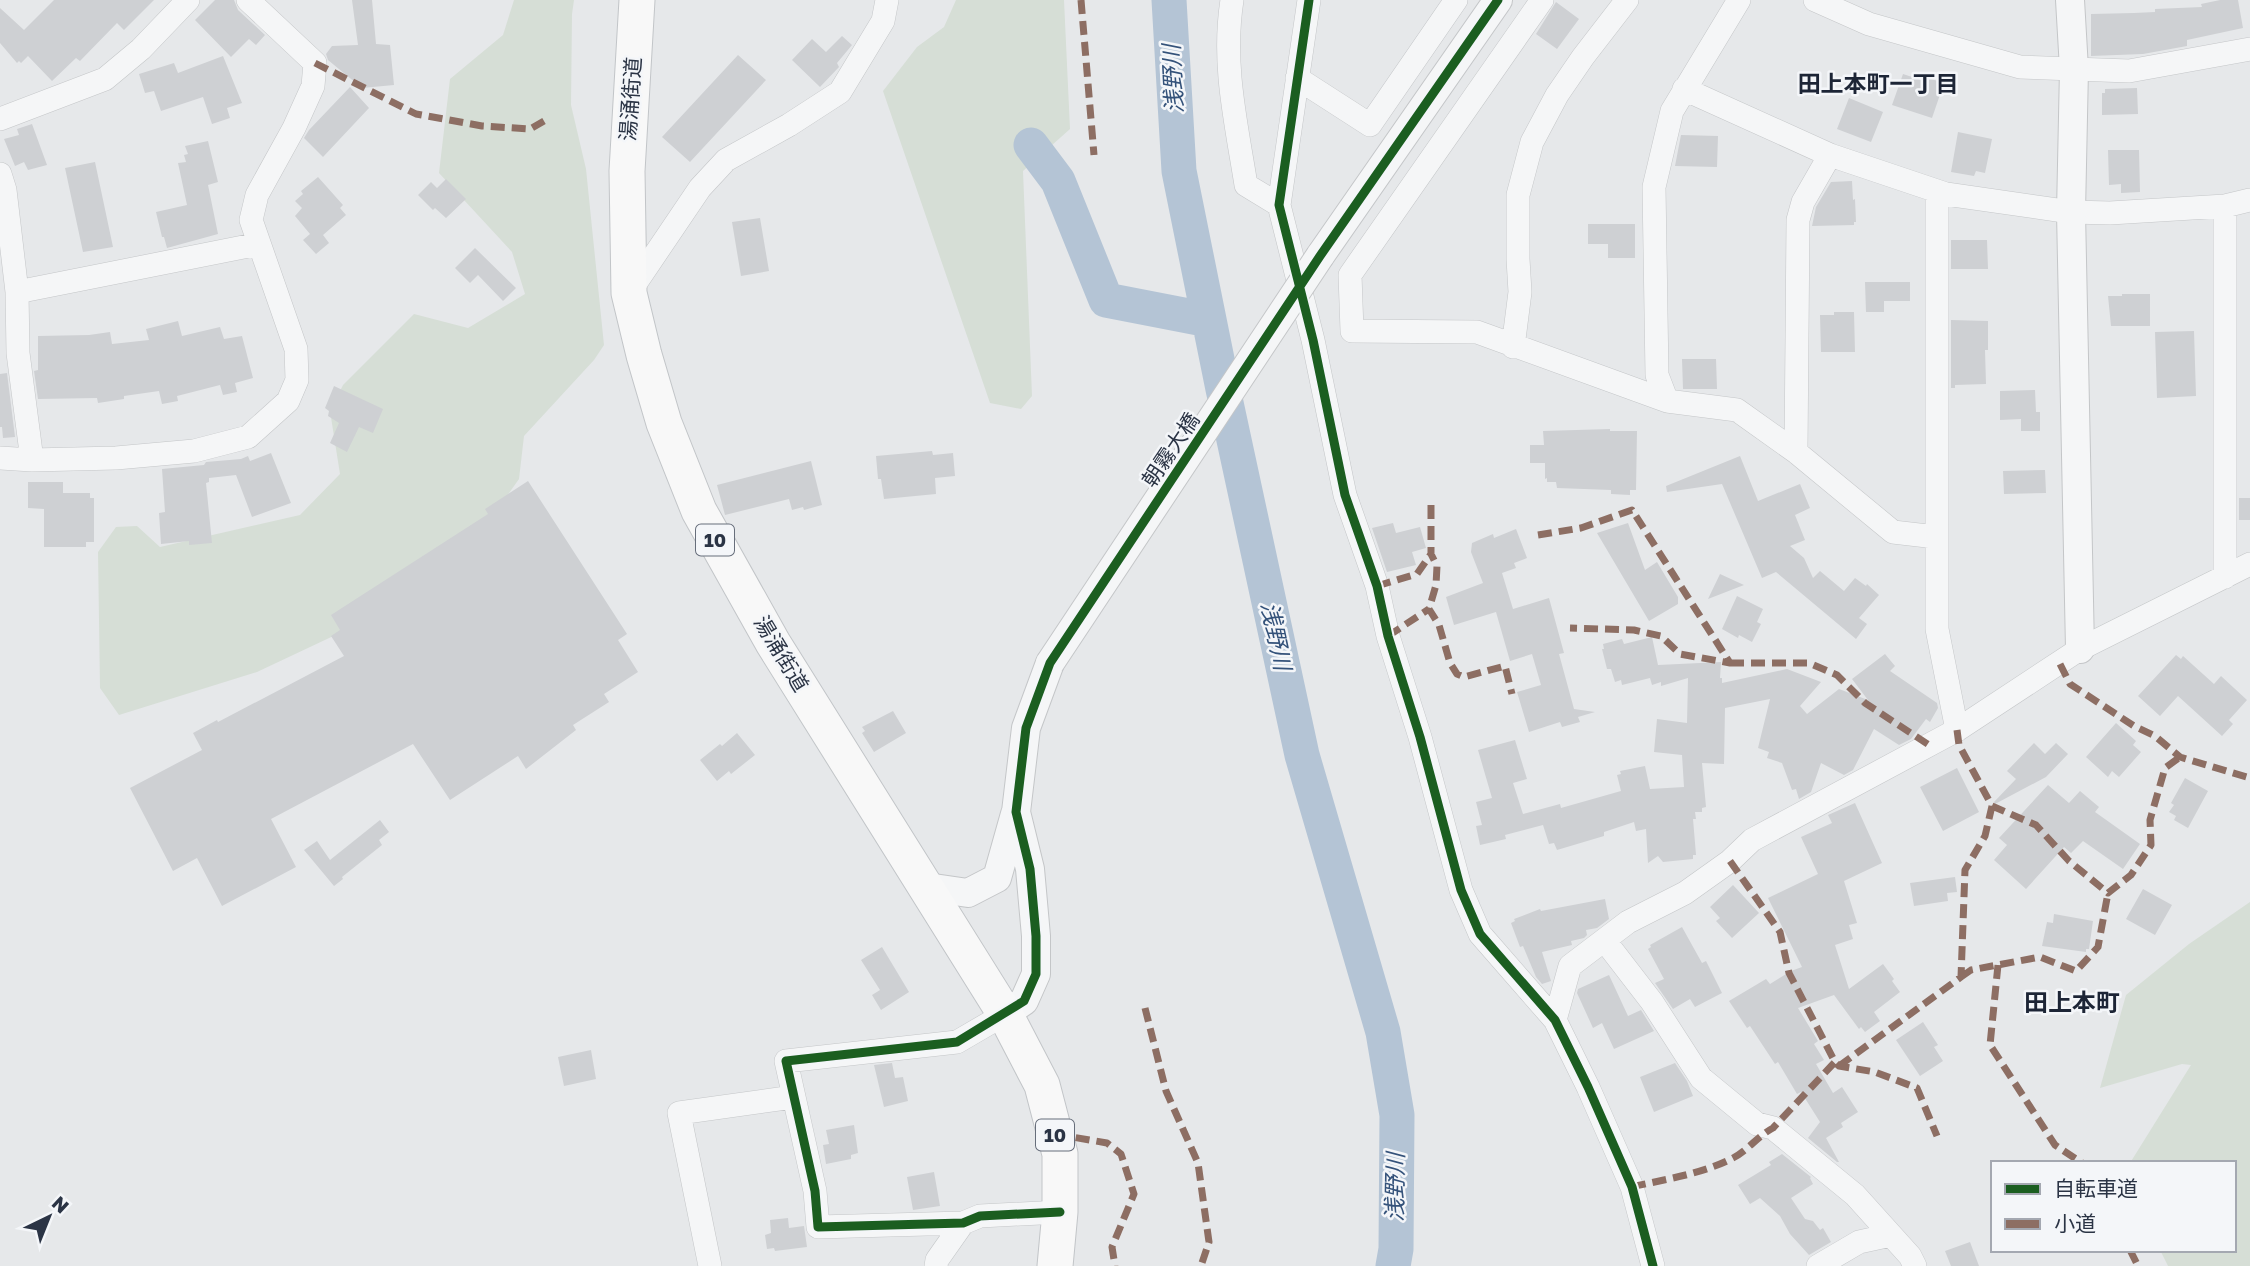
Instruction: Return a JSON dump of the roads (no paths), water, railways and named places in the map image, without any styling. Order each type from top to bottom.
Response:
[{"type":"main road","name":"湯涌街道","points":[[637,0],[627,172],[629,293],[664,423],[699,512],[773,643],[1005,1014],[1042,1085],[1060,1154],[1060,1212],[1055,1266]]},
{"type":"street","points":[[0,119],[105,79],[141,49],[188,0]]},
{"type":"street","points":[[0,458],[116,458],[194,451],[248,437],[288,401],[298,380],[296,349],[251,220],[257,195],[294,128],[313,86],[315,63],[248,0]]},
{"type":"street","points":[[629,293],[700,188],[726,160],[841,92],[883,21],[887,0]]},
{"type":"street","points":[[1232,0],[1228,26],[1228,80],[1246,185],[1279,205]]},
{"type":"street","points":[[1309,0],[1279,205],[1313,340],[1345,495],[1377,586],[1388,636],[1420,737],[1461,890],[1480,934],[1555,1020],[1632,1187],[1653,1266]]},
{"type":"street","points":[[1297,78],[1370,125],[1456,0]]},
{"type":"street","name":"朝霧大橋","points":[[1016,812],[1026,728],[1050,663],[1320,256],[1498,0]]},
{"type":"street","points":[[1542,0],[1350,275],[1352,331],[1477,332],[1667,401],[1737,410],[1796,452],[1893,532],[1936,537]]},
{"type":"street","points":[[1513,347],[1520,292],[1518,195],[1532,142],[1557,95],[1627,0]]},
{"type":"street","points":[[1667,401],[1657,375],[1654,187],[1672,111],[1739,0]]},
{"type":"street","points":[[1815,0],[1869,24],[2020,67],[2129,71],[2250,49]]},
{"type":"street","points":[[2070,0],[2074,69],[2071,212],[2080,649]]},
{"type":"street","points":[[1684,89],[1830,155],[1937,192],[2071,212],[2110,213],[2225,206],[2250,200]]},
{"type":"street","points":[[1796,452],[1798,220],[1804,202],[1830,155]]},
{"type":"street","points":[[0,174],[5,190],[16,292],[18,353],[32,460]]},
{"type":"street","points":[[1937,192],[1937,629],[1957,730]]},
{"type":"street","points":[[2225,206],[2225,578]]},
{"type":"street","points":[[16,292],[259,244]]},
{"type":"street","points":[[1555,1020],[1570,966],[1628,922],[1685,893],[1730,861],[1752,840],[1957,730],[2080,649],[2250,564]]},
{"type":"street","points":[[927,887],[968,893],[997,878],[1016,812]]},
{"type":"street","points":[[1016,812],[1030,869],[1037,936],[1036,974],[1024,1001],[957,1042],[786,1060],[814,1191],[818,1227],[962,1223],[980,1216],[1060,1212]]},
{"type":"street","points":[[1605,941],[1652,1002],[1701,1078],[1757,1124],[1773,1128],[1855,1195],[1910,1256],[1914,1266]]},
{"type":"street","points":[[710,1266],[679,1113],[793,1097]]},
{"type":"street","points":[[936,1266],[937,1260],[962,1223]]},
{"type":"street","points":[[1818,1266],[1859,1242],[1891,1236]]},
{"type":"waterway","name":"浅野川","points":[[1169,0],[1179,171],[1223,389],[1302,755],[1383,1032],[1397,1115],[1396,1249],[1393,1266]]},
{"type":"waterway","points":[[1031,145],[1058,181],[1106,300],[1209,320]]},
{"type":"district","name":"田上本町一丁目","points":[[1878,84]]},
{"type":"district","name":"田上本町","points":[[2072,1003]]}]
